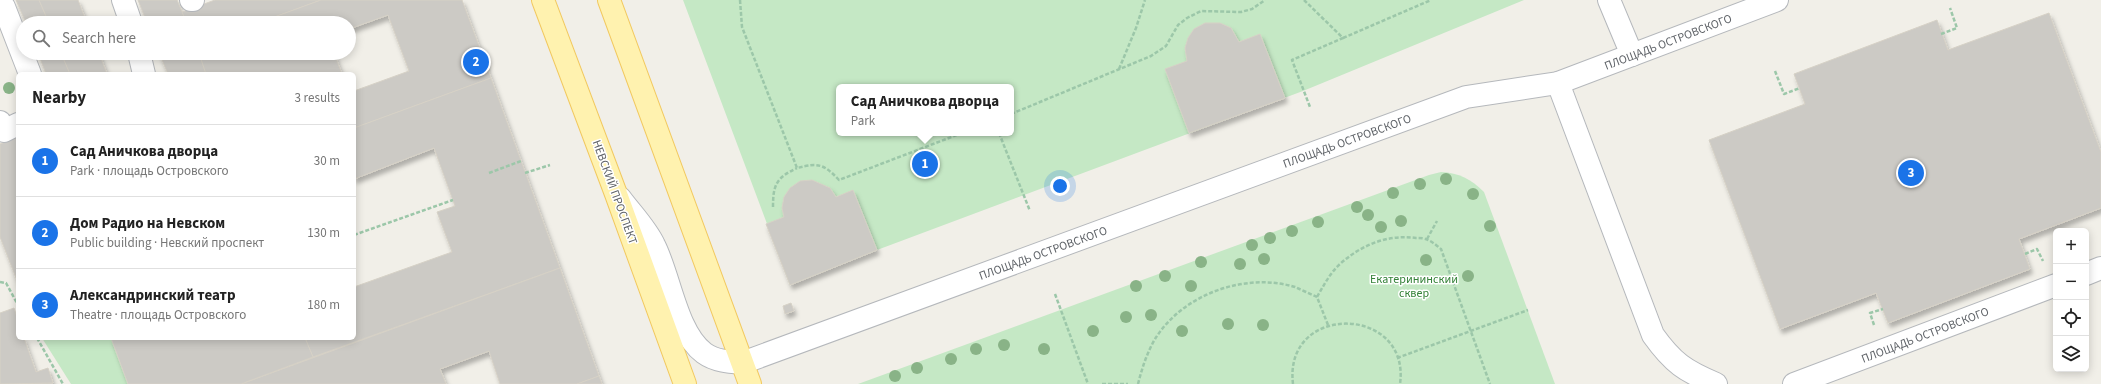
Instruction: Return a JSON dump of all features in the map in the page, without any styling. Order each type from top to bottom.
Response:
[{"type":"main road","name":"НЕВСКИЙ ПРОСПЕКТ","points":[[543,0],[685,384]]},
{"type":"main road","points":[[609,0],[750,384]]},
{"type":"street","points":[[123,0],[129,16]]},
{"type":"street","points":[[1609,0],[1632,55]]},
{"type":"street","name":"ПЛОЩАДЬ ОСТРОВСКОГО","points":[[616,194],[654,244],[683,321],[692,339],[704,353],[721,361],[742,363],[1466,97],[1558,83],[1777,0]]},
{"type":"street","points":[[0,8],[4,7],[16,38]]},
{"type":"street","points":[[25,60],[29,72]]},
{"type":"street","points":[[141,60],[144,72]]},
{"type":"street","points":[[1558,83],[1653,335],[1668,357],[1695,375],[1716,384]]},
{"type":"street","points":[[0,122],[4,131],[16,125]]},
{"type":"street","points":[[2089,273],[2101,268]]},
{"type":"street","name":"ПЛОЩАДЬ ОСТРОВСКОГО","points":[[1794,384],[2053,286]]},
{"type":"path","points":[[740,0],[742,27],[797,168]]},
{"type":"path","points":[[1119,69],[1136,28],[1145,0]]},
{"type":"path","points":[[1014,113],[1151,56],[1166,46],[1178,25],[1201,11],[1241,12],[1252,9],[1265,0]]},
{"type":"path","points":[[1304,0],[1343,38]]},
{"type":"path","points":[[1310,107],[1292,60],[1431,0]]},
{"type":"path","points":[[1941,34],[1957,28],[1950,8]]},
{"type":"path","points":[[1775,71],[1784,94],[1800,88]]},
{"type":"path","points":[[773,207],[773,189],[783,175],[797,168],[813,164],[828,168],[838,180],[954,136]]},
{"type":"path","points":[[1000,136],[1030,211]]},
{"type":"path","points":[[489,173],[521,161]]},
{"type":"path","points":[[526,173],[550,165]]},
{"type":"path","points":[[356,233],[453,200]]},
{"type":"path","points":[[1427,239],[1436,221]]},
{"type":"path","points":[[1317,297],[1326,280],[1353,252],[1370,244],[1389,238],[1408,237],[1427,239],[1441,249],[1490,384]]},
{"type":"path","points":[[2024,254],[2038,249],[2043,262]]},
{"type":"path","points":[[0,282],[6,284],[16,302]]},
{"type":"path","points":[[1138,384],[1144,361],[1156,338],[1178,314],[1194,301],[1217,290],[1242,283],[1269,283],[1294,287],[1317,297],[1328,325]]},
{"type":"path","points":[[1055,294],[1088,384]]},
{"type":"path","points":[[1875,326],[1870,313],[1882,308]]},
{"type":"path","points":[[1397,358],[1528,310]]},
{"type":"path","points":[[1293,384],[1293,371],[1300,348],[1317,331],[1328,325],[1340,322],[1364,325],[1384,338],[1397,358],[1400,370],[1400,384]]},
{"type":"path","points":[[38,340],[64,384]]},
{"type":"path","points":[[1102,384],[1128,384]]},
{"type":"green space","points":[[683,0],[1524,0],[1303,91],[877,250],[790,285]]},
{"type":"green space","name":"Екатерининский сквер","points":[[1441,172],[1459,175],[1484,192],[1555,384],[858,384],[1429,175]]},
{"type":"green space","points":[[43,340],[112,340],[128,384],[71,384]]},
{"type":"building","points":[[16,0],[39,0],[46,16],[23,16]]},
{"type":"building","points":[[39,0],[78,0],[84,16],[46,16]]},
{"type":"building","points":[[138,0],[177,0],[184,16],[144,16]]},
{"type":"building","points":[[215,0],[321,0],[277,16],[184,16],[182,12]]},
{"type":"building","points":[[321,0],[462,0],[491,78],[356,127],[356,90],[409,71],[388,15],[356,26],[356,16],[277,16]]},
{"type":"building","points":[[2049,13],[2101,152],[2101,208],[2019,239],[2030,269],[1888,323],[1876,293],[1780,329],[1709,140],[1805,104],[1794,74],[1937,20],[1948,50]]},
{"type":"building","points":[[1205,23],[1220,23],[1231,28],[1239,42],[1260,34],[1285,98],[1189,133],[1165,69],[1187,61],[1185,48],[1188,38],[1194,29]]},
{"type":"building","points":[[41,60],[64,60],[69,72],[45,72]]},
{"type":"building","points":[[64,60],[102,60],[106,72],[69,72]]},
{"type":"building","points":[[162,60],[201,60],[205,72],[167,72]]},
{"type":"building","points":[[201,60],[337,60],[341,72],[205,72]]},
{"type":"building","points":[[491,78],[560,268],[313,357],[306,340],[356,340],[356,286],[452,252],[437,212],[455,206],[434,148],[356,178],[356,127]]},
{"type":"building","points":[[16,138],[16,278],[0,237],[0,144]]},
{"type":"building","points":[[812,180],[830,188],[836,197],[853,190],[877,250],[790,285],[766,224],[784,217],[782,208],[784,197],[790,188],[800,181]]},
{"type":"building","points":[[560,268],[599,376],[577,384],[500,384],[489,351],[440,369],[446,384],[241,384]]},
{"type":"building","points":[[791,303],[794,311],[785,314],[783,306]]},
{"type":"building","points":[[14,308],[16,314],[16,340],[25,340],[36,372],[48,368],[53,383],[0,384],[0,313]]},
{"type":"building","points":[[112,340],[306,340],[313,357],[241,384],[128,384]]},
{"type":"building","points":[[599,376],[602,384],[577,384]]},
{"type":"place","name":"Дом Радио на Невском","points":[[476,62]]},
{"type":"place","name":"Сад Аничкова дворца","points":[[925,164]]},
{"type":"place","name":"Александринский театр","points":[[1911,173]]}]
